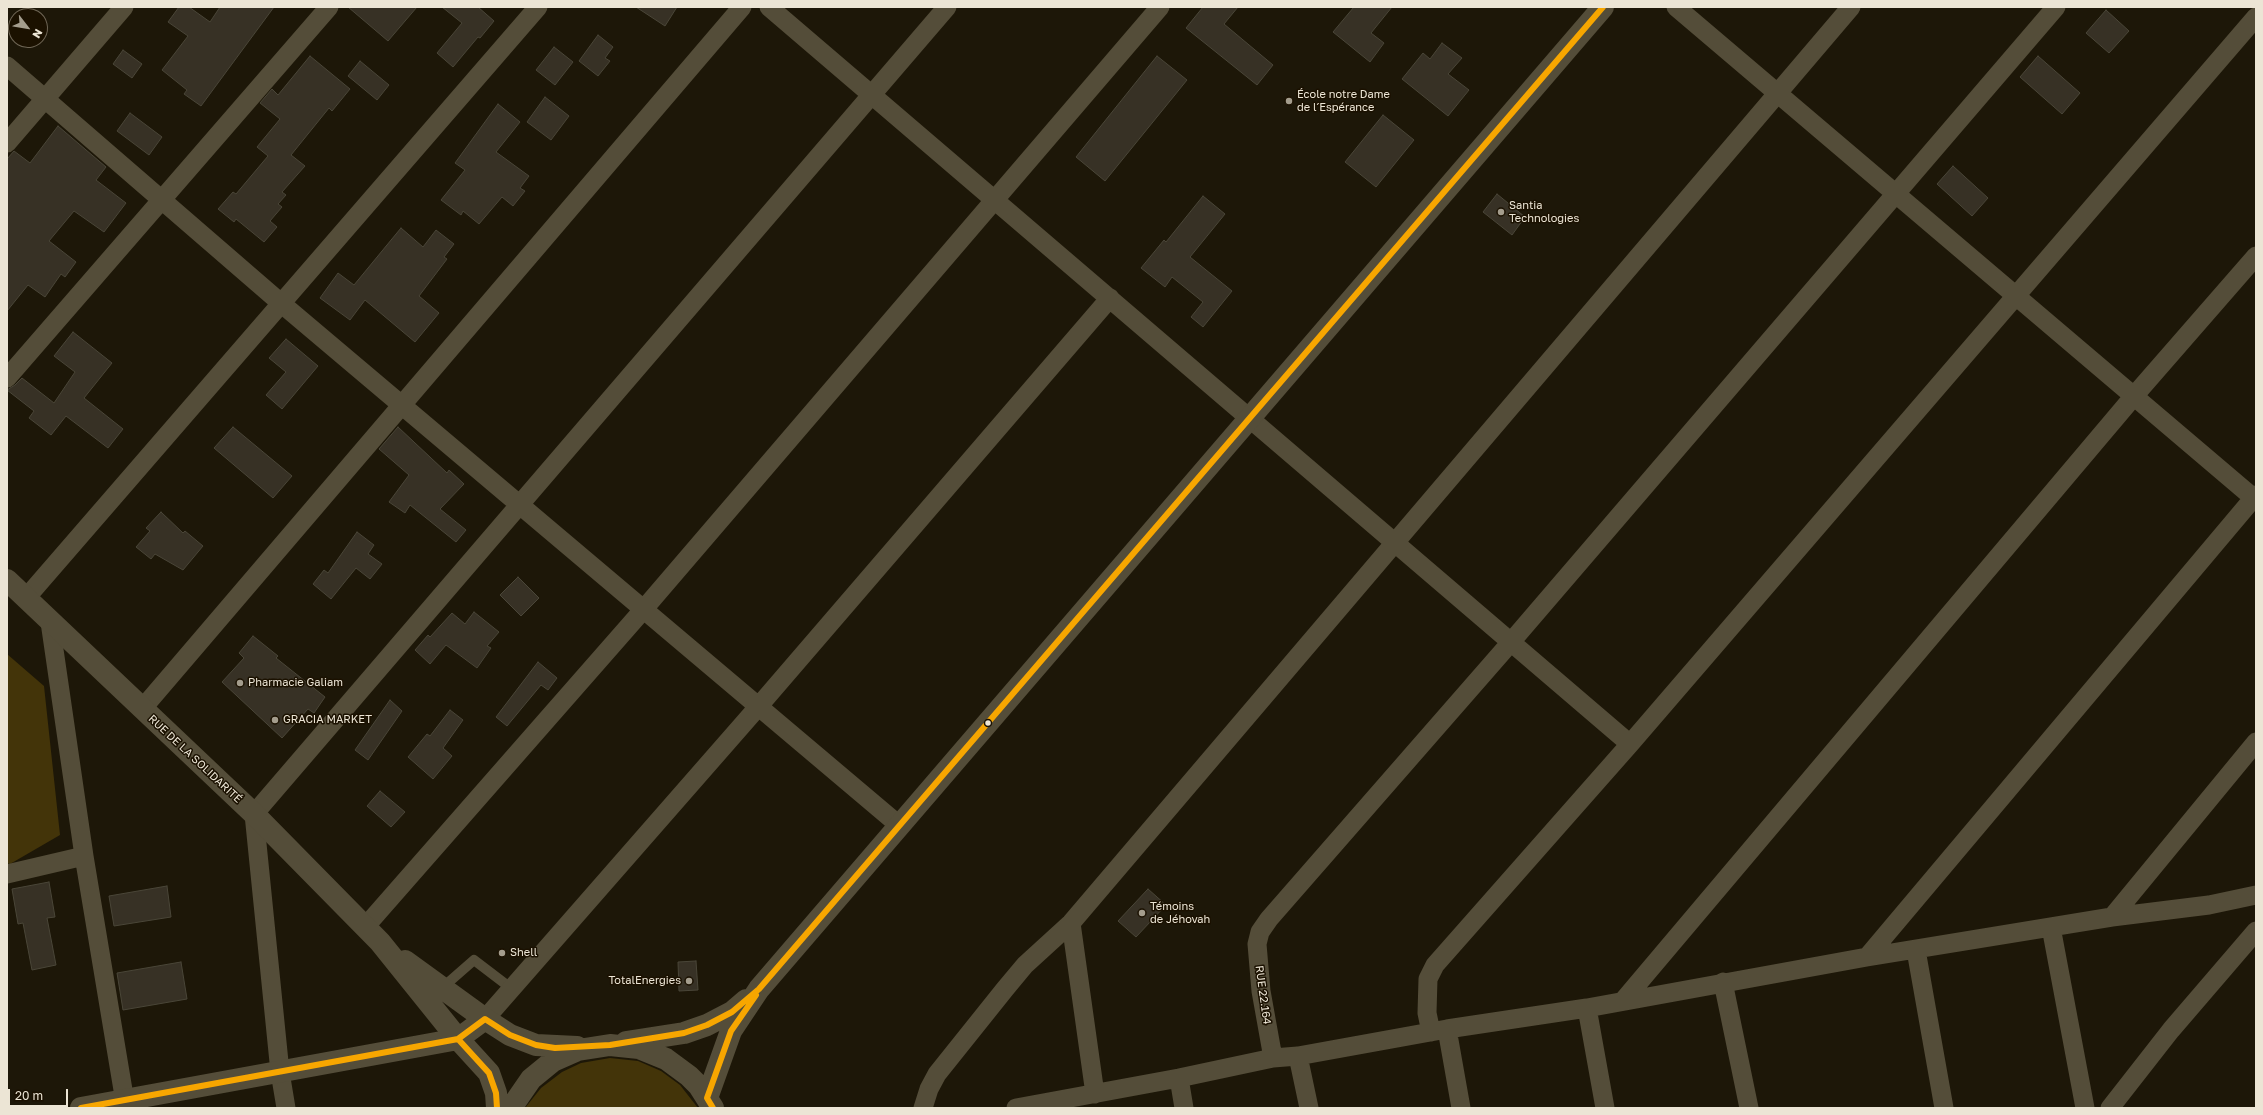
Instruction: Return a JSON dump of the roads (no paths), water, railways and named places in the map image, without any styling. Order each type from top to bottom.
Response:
[{"type":"street","points":[[7,143],[124,7]]},
{"type":"street","points":[[7,378],[329,7]]},
{"type":"street","points":[[26,598],[538,7]]},
{"type":"street","points":[[142,708],[742,7]]},
{"type":"street","points":[[769,7],[1630,744]]},
{"type":"street","points":[[286,1108],[280,1072],[254,814],[947,7]]},
{"type":"street","points":[[365,927],[643,610],[1160,7]]},
{"type":"street","points":[[710,1103],[731,1031],[759,989],[1603,7]]},
{"type":"street","points":[[1676,7],[2255,498],[1867,957]]},
{"type":"street","points":[[923,1108],[937,1074],[1026,965],[1071,923],[1851,7]]},
{"type":"street","points":[[1511,642],[2056,7]]},
{"type":"street","points":[[1460,1108],[1439,1031],[1427,1013],[1428,979],[1435,965],[1630,744],[2015,295],[2256,17]]},
{"type":"street","points":[[7,66],[282,304],[519,506],[900,826]]},
{"type":"street","points":[[1623,1001],[2134,396],[2256,256]]},
{"type":"street","points":[[81,1108],[125,1104],[280,1072],[458,1039],[485,1019],[758,707],[1110,298]]},
{"type":"street","name":"RUE DE LA SOLIDARITÉ","points":[[7,580],[254,814],[380,942],[458,1039],[489,1072],[496,1093],[498,1108]]},
{"type":"street","points":[[50,622],[84,856],[125,1104]]},
{"type":"street","name":"RUE 22.164","points":[[1273,1058],[1261,991],[1257,944],[1260,932],[1511,642]]},
{"type":"street","points":[[2112,916],[2256,742]]},
{"type":"street","points":[[7,874],[84,856]]},
{"type":"street","points":[[1016,1108],[1050,1105],[1095,1094],[1273,1058],[1298,1056],[1439,1031],[1587,1008],[1723,982],[2112,916],[2209,904],[2256,895]]},
{"type":"street","points":[[1071,923],[1095,1094]]},
{"type":"street","points":[[2050,927],[2085,1108]]},
{"type":"street","points":[[2110,1108],[2171,1030],[2256,931]]},
{"type":"street","name":"RUE DE LA SOLIDARITÉ","points":[[380,942],[485,1019],[510,1035],[536,1045],[555,1048],[601,1046]]},
{"type":"street","points":[[1916,950],[1944,1108]]},
{"type":"street","points":[[1723,982],[1749,1108]]},
{"type":"street","points":[[511,1108],[522,1090],[542,1070],[565,1055],[601,1046],[684,1033],[707,1025],[732,1012],[759,989]]},
{"type":"street","points":[[1587,1008],[1605,1108]]},
{"type":"street","points":[[601,1046],[639,1048],[666,1059],[689,1076],[710,1103]]},
{"type":"street","points":[[1298,1056],[1308,1108]]},
{"type":"street","points":[[1179,1078],[1184,1108]]},
{"type":"lane","points":[[442,988],[474,960],[512,988]]},
{"type":"place","name":"École notre Dame de l´Espérance","points":[[1289,101]]},
{"type":"place","name":"Santia Technologies","points":[[1501,212]]},
{"type":"place","name":"Pharmacie Galiam","points":[[240,683]]},
{"type":"place","name":"GRACIA MARKET","points":[[275,720]]},
{"type":"place","name":"Témoins de Jéhovah","points":[[1142,913]]},
{"type":"place","name":"Shell","points":[[502,953]]},
{"type":"place","name":"TotalEnergies","points":[[689,981]]}]
